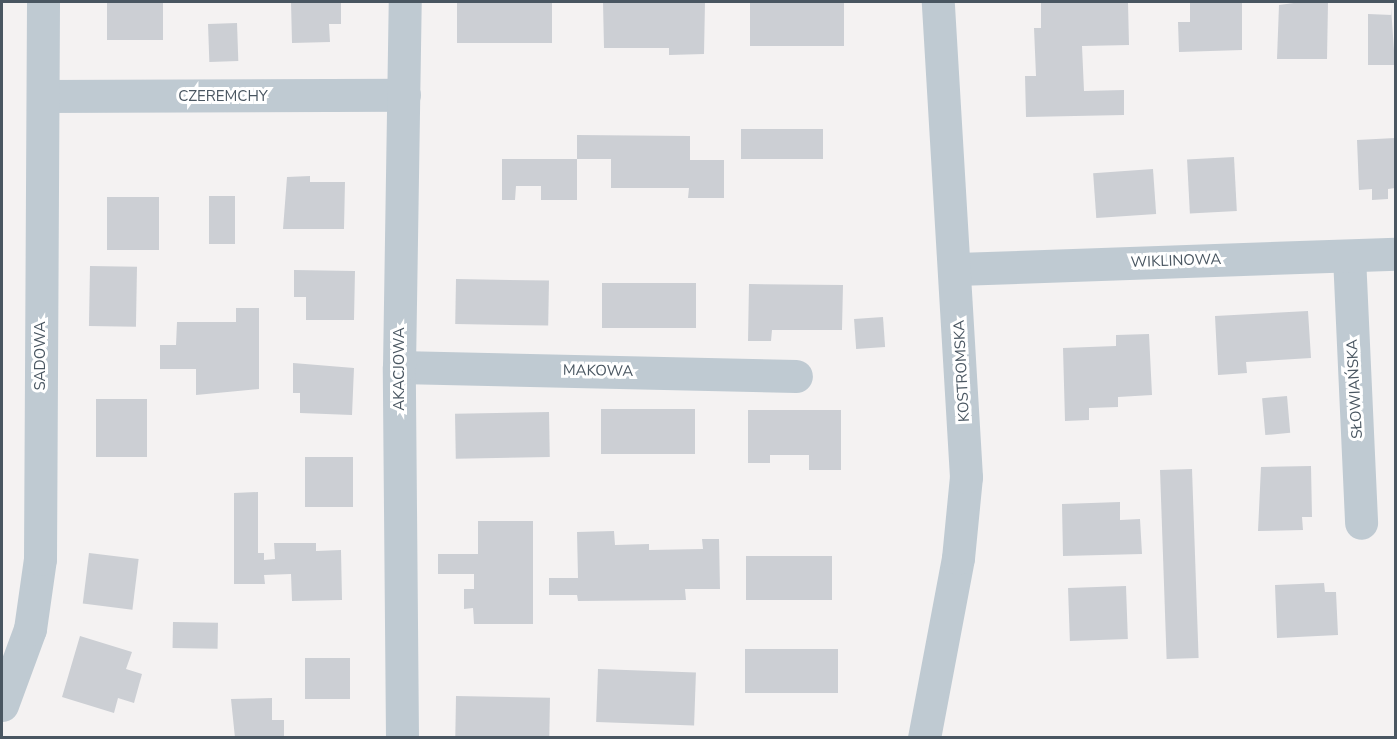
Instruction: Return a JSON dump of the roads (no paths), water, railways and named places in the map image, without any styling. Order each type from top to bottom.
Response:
[{"type":"street","name":"SADOWA","points":[[2,705],[30,629],[40,559],[43,2]]},
{"type":"street","name":"AKACJOWA","points":[[402,738],[399,367],[405,2]]},
{"type":"street","name":"KOSTROMSKA","points":[[924,738],[958,558],[966,477],[957,269],[938,2]]},
{"type":"street","name":"CZEREMCHY","points":[[43,96],[404,96]]},
{"type":"street","name":"WIKLINOWA","points":[[957,269],[1395,254]]},
{"type":"street","name":"SŁOWIAŃSKA","points":[[1349,256],[1361,523]]},
{"type":"street","name":"MAKOWA","points":[[399,367],[796,376]]}]
